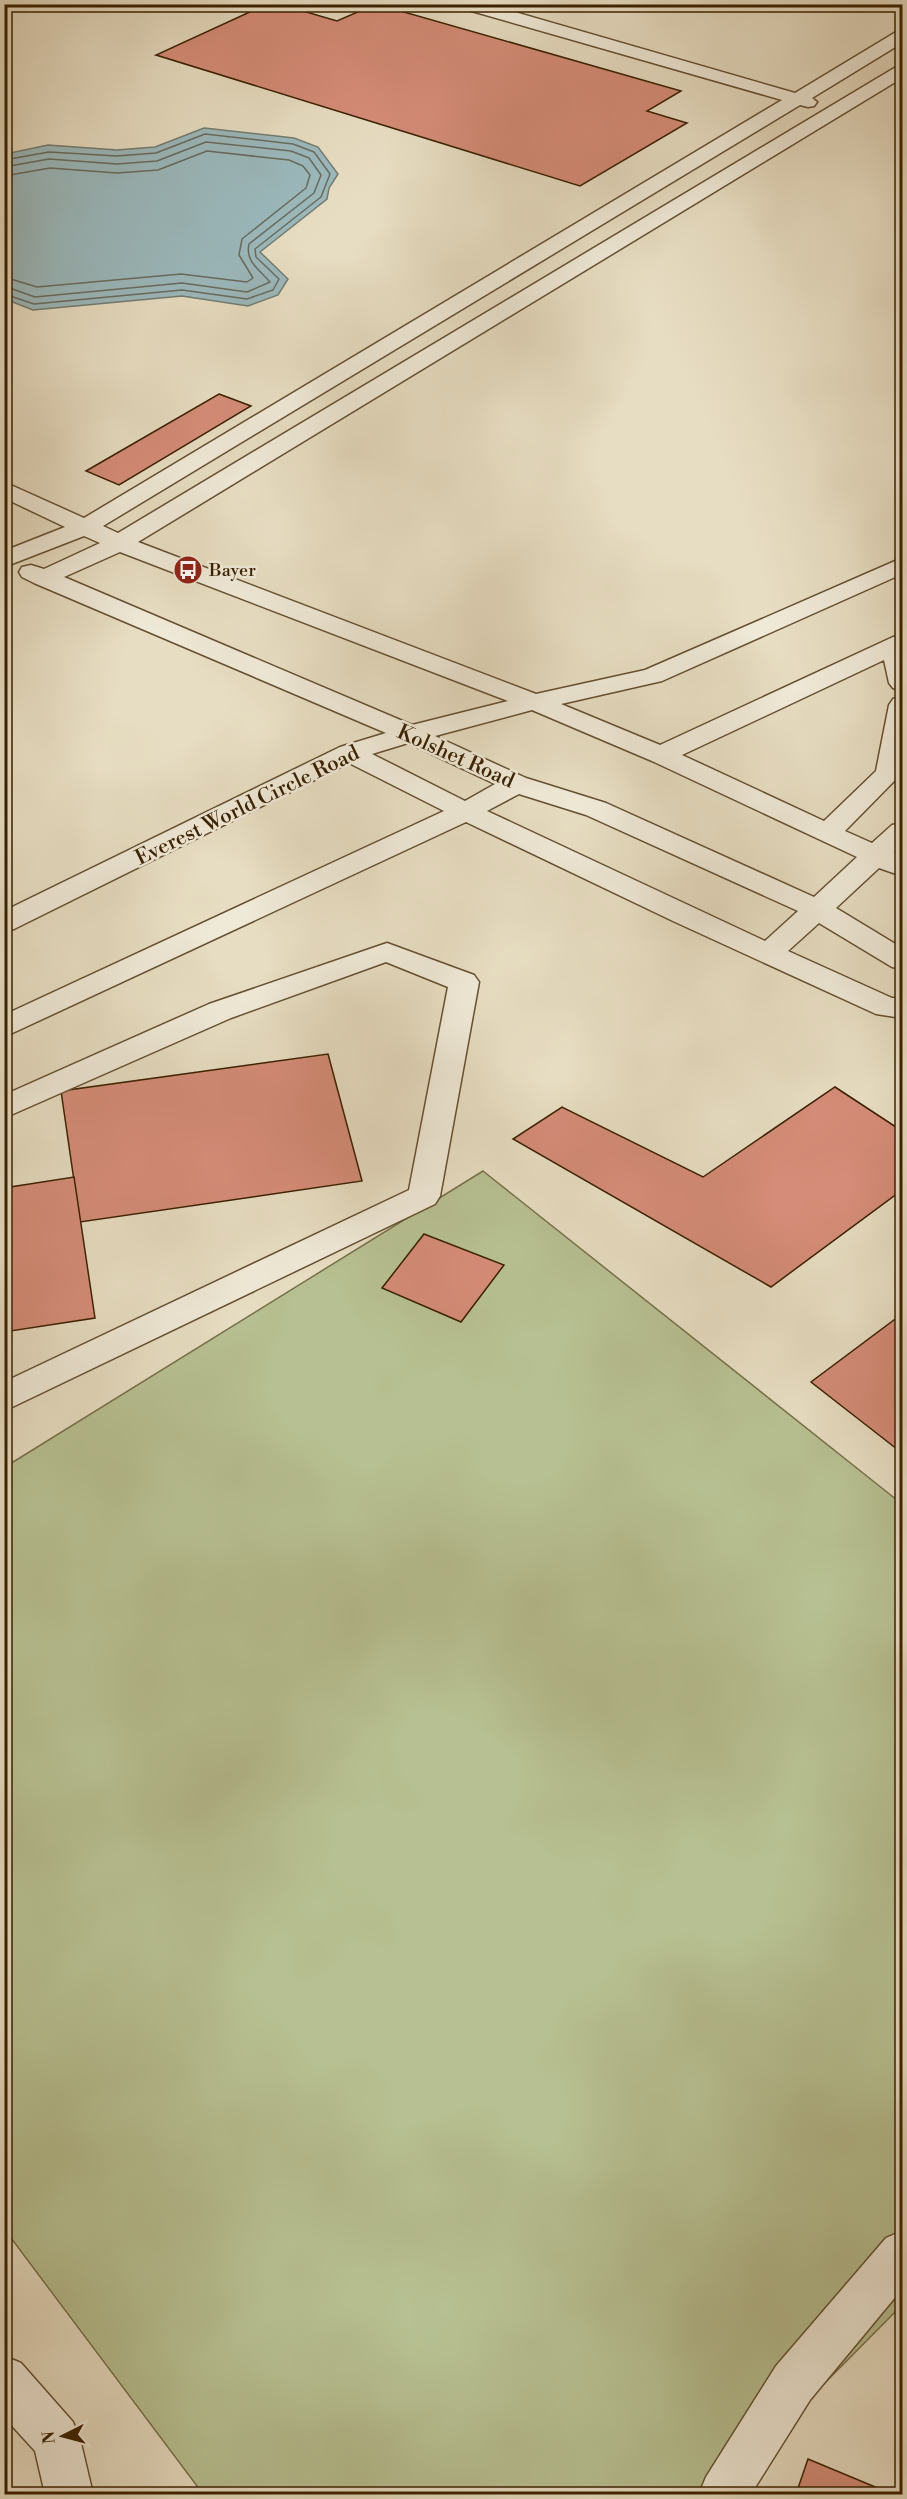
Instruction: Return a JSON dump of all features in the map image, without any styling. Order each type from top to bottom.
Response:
[{"type":"street","points":[[467,4],[836,111]]},
{"type":"street","points":[[5,560],[85,527],[795,98],[903,36]]},
{"type":"street","points":[[43,578],[119,543],[903,71]]},
{"type":"street","points":[[228,441],[262,456]]},
{"type":"street","points":[[4,489],[119,543],[534,702],[661,755],[903,868]]},
{"type":"street","name":"Kolshet Road","points":[[5,560],[410,734],[516,784],[596,809],[819,910],[903,960]]},
{"type":"street","name":"Everest World Circle Road","points":[[4,923],[349,753],[410,734],[534,702],[653,676],[903,566]]},
{"type":"street","points":[[661,755],[898,645],[903,683]]},
{"type":"street","points":[[828,832],[889,773],[903,705]]},
{"type":"street","points":[[349,753],[465,813],[768,954],[887,1007],[903,1008]]},
{"type":"street","points":[[4,1027],[465,813],[516,784]]},
{"type":"street","points":[[768,954],[819,910],[903,831]]},
{"type":"street","points":[[4,1108],[220,1011],[387,952],[464,982],[424,1196],[4,1398]]},
{"type":"street","points":[[723,2494],[794,2383],[903,2254]]},
{"type":"street","points":[[4,2380],[56,2439],[69,2494]]},
{"type":"green space","points":[[483,1171],[902,1504],[902,2305],[715,2494],[203,2494],[5,2230],[5,1467]]},
{"type":"water","points":[[204,128],[294,138],[318,147],[338,174],[329,188],[327,199],[260,252],[288,279],[278,295],[248,306],[182,296],[33,310],[5,299],[5,154],[48,145],[117,150],[155,147]]},
{"type":"building","points":[[267,4],[279,4],[337,21],[376,4],[681,91],[647,111],[687,123],[580,186],[156,55]]},
{"type":"building","points":[[219,394],[251,406],[119,485],[86,471]]},
{"type":"building","points":[[328,1054],[362,1181],[80,1222],[61,1091]]},
{"type":"building","points":[[835,1087],[902,1131],[902,1190],[771,1287],[513,1139],[562,1107],[703,1177]]},
{"type":"building","points":[[74,1177],[95,1318],[4,1332],[4,1188]]},
{"type":"building","points":[[424,1234],[504,1265],[461,1322],[382,1288]]},
{"type":"building","points":[[902,1314],[902,1453],[811,1382]]},
{"type":"building","points":[[808,2459],[892,2494],[796,2494]]},
{"type":"place","name":"Bayer","points":[[188,570]]}]
